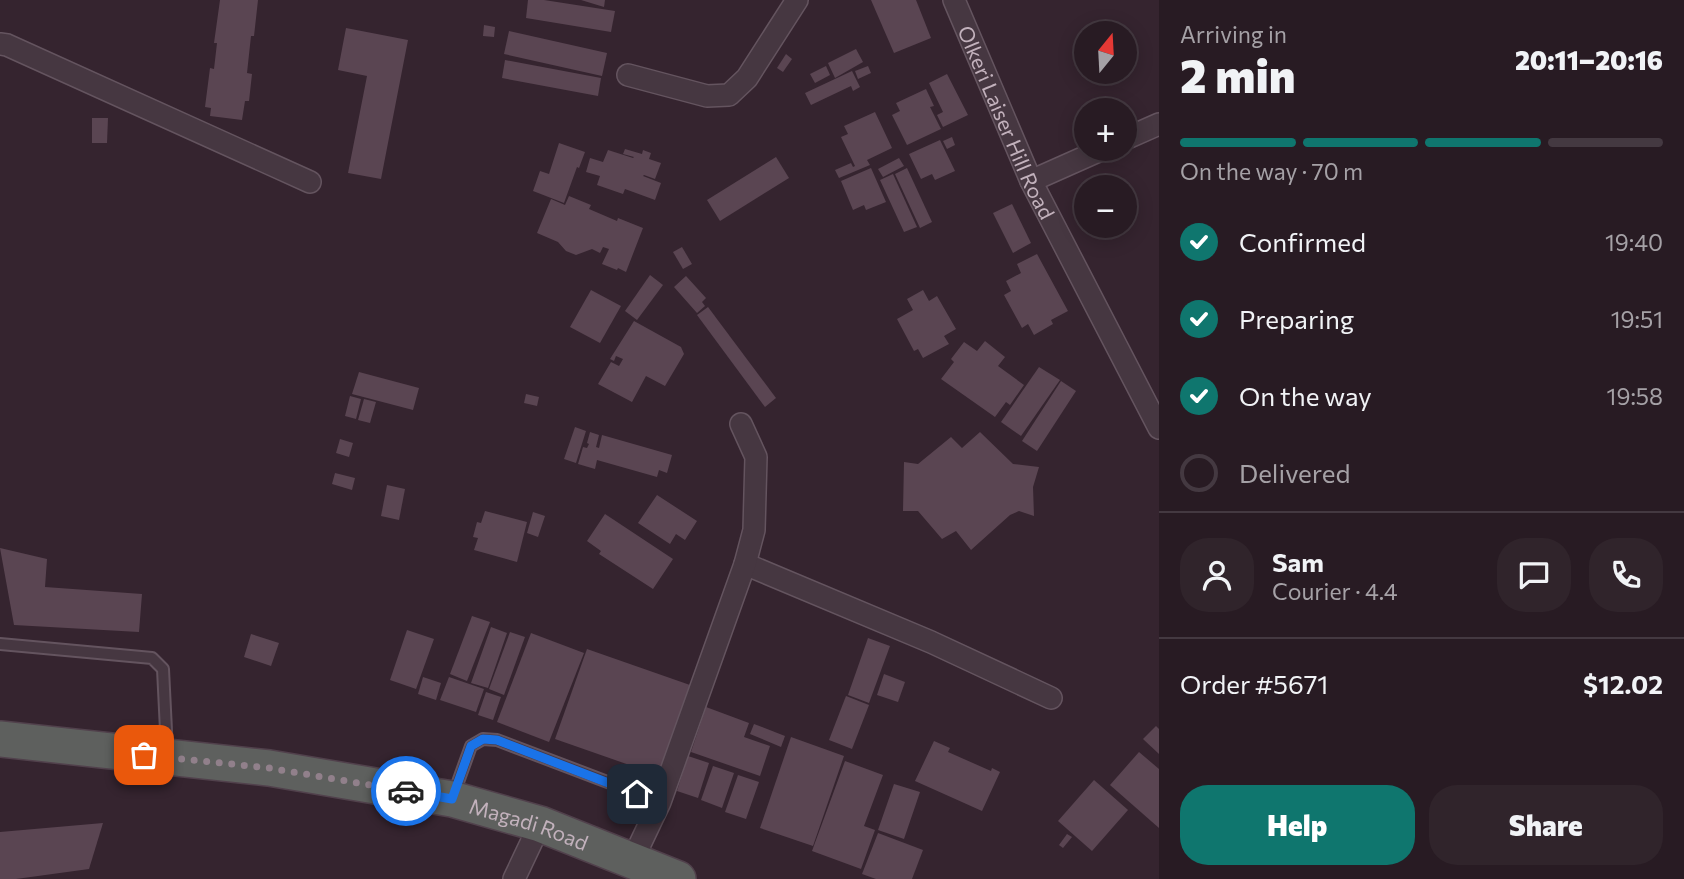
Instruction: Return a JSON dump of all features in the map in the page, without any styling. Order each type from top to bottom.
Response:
[{"type":"highway","name":"Magadi Road","points":[[0,739],[269,768],[452,799],[540,824],[678,879]]},
{"type":"street","points":[[628,75],[708,96],[729,95],[747,78],[797,0]]},
{"type":"street","name":"Olkeri Laiser Hill Road","points":[[954,0],[1031,181],[1159,428]]},
{"type":"street","points":[[0,44],[310,181]]},
{"type":"street","points":[[1137,134],[1159,124]]},
{"type":"street","points":[[1031,181],[1076,161]]},
{"type":"street","points":[[632,861],[660,802],[745,565],[754,530],[756,457],[741,424]]},
{"type":"street","points":[[745,565],[931,642],[1051,698]]},
{"type":"street","points":[[514,879],[540,824]]},
{"type":"lane","points":[[0,644],[152,658],[163,669],[168,757]]},
{"type":"lane","points":[[452,799],[471,746],[483,739],[497,740],[660,802]]},
{"type":"building","points":[[220,0],[258,0],[247,73],[252,74],[249,101],[245,101],[242,120],[210,116],[211,108],[205,107],[210,68],[214,69],[217,43],[214,43]]},
{"type":"building","points":[[528,0],[615,11],[611,32],[526,18]]},
{"type":"building","points":[[581,0],[605,0],[604,7]]},
{"type":"building","points":[[871,0],[916,0],[931,38],[894,53]]},
{"type":"building","points":[[484,25],[495,27],[494,37],[483,36]]},
{"type":"building","points":[[346,28],[408,40],[381,179],[348,173],[367,76],[338,70]]},
{"type":"building","points":[[509,31],[607,53],[602,76],[504,54]]},
{"type":"building","points":[[856,49],[863,62],[835,78],[828,63]]},
{"type":"building","points":[[786,54],[792,59],[783,72],[777,68]]},
{"type":"building","points":[[505,60],[601,78],[598,96],[502,78]]},
{"type":"building","points":[[826,66],[830,75],[815,83],[810,74]]},
{"type":"building","points":[[868,66],[871,73],[858,79],[855,71]]},
{"type":"building","points":[[852,71],[860,87],[853,91],[851,86],[811,105],[805,93]]},
{"type":"building","points":[[947,74],[968,115],[943,127],[937,115],[943,112],[929,83]]},
{"type":"building","points":[[926,89],[934,106],[930,107],[941,129],[907,145],[892,115],[900,111],[896,103]]},
{"type":"building","points":[[875,112],[892,148],[867,160],[870,165],[839,178],[835,170],[851,163],[855,166],[841,137],[848,134],[844,126]]},
{"type":"building","points":[[92,118],[108,118],[107,143],[92,143]]},
{"type":"building","points":[[952,137],[955,145],[947,149],[943,141]]},
{"type":"building","points":[[940,140],[955,171],[935,180],[932,174],[921,179],[909,154]]},
{"type":"building","points":[[559,143],[585,152],[564,203],[533,191],[540,171],[549,174]]},
{"type":"building","points":[[625,149],[642,154],[643,150],[651,153],[649,159],[661,163],[655,179],[643,176],[661,183],[655,200],[625,189],[623,194],[597,185],[600,176],[586,172],[590,158],[603,162],[608,150],[634,157],[623,154]]},
{"type":"building","points":[[776,157],[789,178],[720,221],[707,200]]},
{"type":"building","points":[[899,158],[904,166],[883,177],[878,169]]},
{"type":"building","points":[[871,168],[886,202],[866,210],[864,205],[853,210],[841,181]]},
{"type":"building","points":[[907,168],[932,222],[920,228],[895,174]]},
{"type":"building","points":[[893,174],[917,227],[904,232],[880,180]]},
{"type":"building","points":[[569,196],[591,205],[589,209],[643,228],[626,272],[602,264],[609,249],[603,247],[600,253],[592,249],[576,255],[566,251],[558,242],[537,233],[551,199],[565,205]]},
{"type":"building","points":[[1012,204],[1031,243],[1013,253],[993,213]]},
{"type":"building","points":[[682,247],[692,264],[683,269],[673,252]]},
{"type":"building","points":[[1037,254],[1068,311],[1051,320],[1053,324],[1034,335],[1028,324],[1022,328],[1004,295],[1011,291],[1006,281],[1021,273],[1017,264]]},
{"type":"building","points":[[650,275],[663,285],[637,320],[625,311]]},
{"type":"building","points":[[686,276],[706,298],[702,302],[705,306],[697,313],[674,287]]},
{"type":"building","points":[[591,290],[621,306],[600,343],[570,327]]},
{"type":"building","points":[[923,290],[929,301],[937,296],[956,329],[944,336],[949,344],[923,358],[918,349],[914,351],[897,319],[913,310],[907,299]]},
{"type":"building","points":[[708,307],[776,398],[765,407],[697,315]]},
{"type":"building","points":[[634,321],[681,347],[684,354],[665,386],[646,376],[632,402],[598,384],[611,362],[619,366],[623,359],[616,356],[614,361],[610,359]]},
{"type":"building","points":[[985,341],[1005,357],[998,366],[1024,385],[1010,405],[1006,402],[995,417],[941,379],[964,342],[977,351]]},
{"type":"building","points":[[1039,367],[1060,380],[1021,436],[1001,422]]},
{"type":"building","points":[[359,372],[419,388],[413,410],[352,394]]},
{"type":"building","points":[[1061,381],[1076,391],[1037,451],[1022,441]]},
{"type":"building","points":[[526,394],[539,397],[537,406],[524,403]]},
{"type":"building","points":[[350,396],[361,399],[356,419],[345,416]]},
{"type":"building","points":[[364,399],[376,402],[370,423],[358,420]]},
{"type":"building","points":[[575,427],[586,431],[576,463],[564,459]]},
{"type":"building","points":[[590,432],[599,435],[596,447],[599,448],[602,435],[672,455],[667,473],[659,470],[657,477],[597,460],[595,469],[578,464],[583,447],[587,448],[589,444]]},
{"type":"building","points":[[980,432],[1013,464],[1039,467],[1033,487],[1034,516],[1019,511],[1010,515],[971,550],[956,531],[942,539],[918,511],[903,511],[904,462],[918,464],[951,437],[962,448]]},
{"type":"building","points":[[340,439],[353,443],[349,457],[336,453]]},
{"type":"building","points":[[335,473],[355,478],[352,490],[332,484]]},
{"type":"building","points":[[387,485],[405,489],[399,520],[381,516]]},
{"type":"building","points":[[657,495],[697,521],[685,540],[676,534],[670,544],[638,523]]},
{"type":"building","points":[[485,511],[527,522],[517,562],[474,550],[478,538],[473,537],[477,522],[481,523]]},
{"type":"building","points":[[533,512],[545,516],[538,537],[527,533]]},
{"type":"building","points":[[605,514],[673,559],[653,589],[599,554],[601,551],[587,541]]},
{"type":"building","points":[[0,548],[47,559],[45,587],[142,594],[139,632],[14,625]]},
{"type":"building","points":[[472,616],[490,622],[467,681],[450,674]]},
{"type":"building","points":[[491,627],[507,633],[488,688],[471,683]]},
{"type":"building","points":[[407,630],[434,639],[416,689],[390,680]]},
{"type":"building","points":[[510,632],[525,637],[504,695],[489,689]]},
{"type":"building","points":[[531,633],[584,653],[549,742],[497,722]]},
{"type":"building","points":[[251,634],[279,643],[271,666],[244,657]]},
{"type":"building","points":[[868,638],[890,646],[869,703],[848,695]]},
{"type":"building","points":[[587,649],[690,685],[658,775],[555,739]]},
{"type":"building","points":[[884,674],[905,682],[898,702],[877,695]]},
{"type":"building","points":[[423,677],[441,683],[436,700],[418,694]]},
{"type":"building","points":[[449,677],[484,689],[476,712],[440,700]]},
{"type":"building","points":[[486,692],[501,697],[493,720],[478,715]]},
{"type":"building","points":[[846,696],[869,705],[852,749],[829,740]]},
{"type":"building","points":[[706,707],[749,723],[744,737],[770,746],[760,776],[691,752]]},
{"type":"building","points":[[754,724],[785,736],[781,747],[750,734]]},
{"type":"building","points":[[1156,726],[1159,729],[1159,754],[1143,739]]},
{"type":"building","points":[[791,737],[844,756],[813,846],[760,828]]},
{"type":"building","points":[[934,741],[950,748],[948,752],[991,771],[992,768],[1000,772],[982,811],[915,781]]},
{"type":"building","points":[[1139,752],[1159,769],[1159,828],[1110,785]]},
{"type":"building","points":[[688,756],[709,763],[698,798],[677,791]]},
{"type":"building","points":[[845,761],[883,775],[864,826],[875,830],[861,869],[812,851]]},
{"type":"building","points":[[713,766],[734,773],[722,808],[701,800]]},
{"type":"building","points":[[738,775],[759,782],[746,819],[725,812]]},
{"type":"building","points":[[1094,780],[1128,810],[1092,851],[1058,821]]},
{"type":"building","points":[[894,784],[920,792],[904,839],[878,830]]},
{"type":"building","points":[[103,823],[89,869],[0,879],[0,832]]},
{"type":"building","points":[[878,833],[923,850],[912,879],[876,879],[862,874]]},
{"type":"building","points":[[1067,834],[1072,837],[1063,848],[1059,845]]},
{"type":"way so far","points":[[144,755],[269,768],[406,791]]},
{"type":"route","points":[[406,791],[452,799],[471,746],[483,739],[497,740],[637,794]]}]
